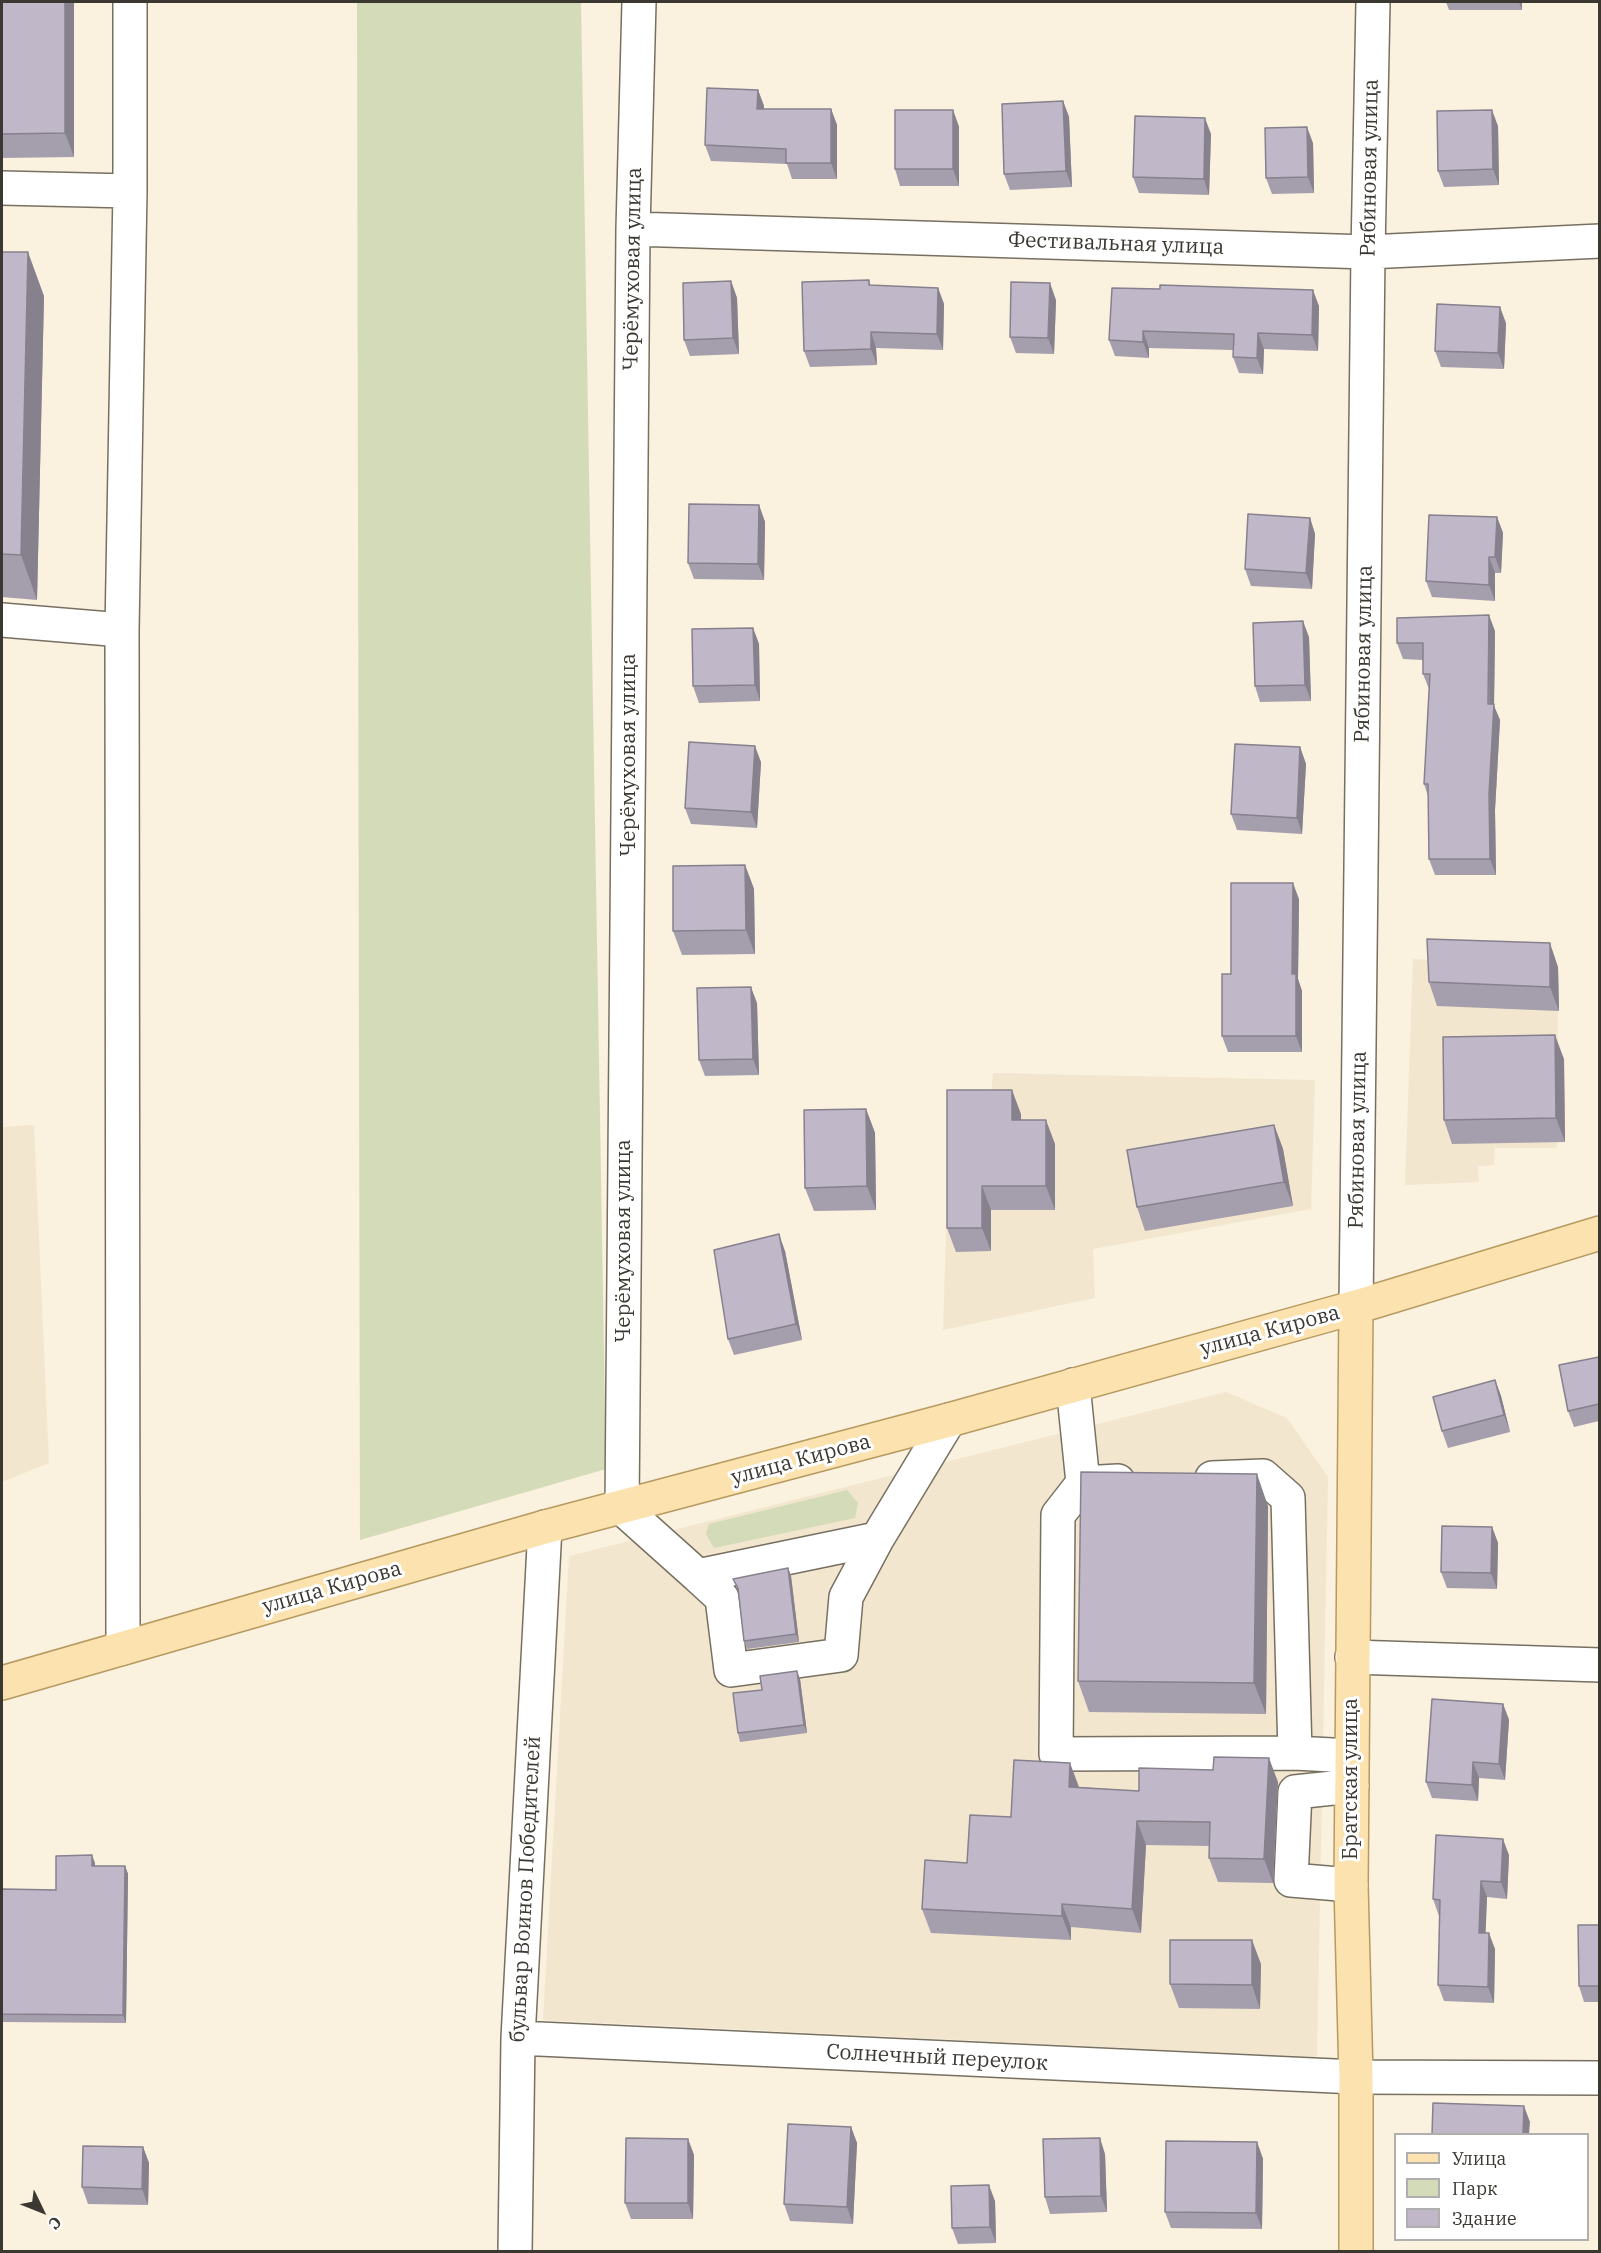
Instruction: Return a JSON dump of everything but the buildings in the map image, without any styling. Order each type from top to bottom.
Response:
[{"type":"main road","name":"улица Кирова","points":[[2,1683],[545,1527],[949,1420],[1356,1307],[1599,1233]]},
{"type":"main road","name":"Братская улица","points":[[1356,1307],[1351,1771],[1351,1885],[1356,2077],[1356,2252]]},
{"type":"street","points":[[123,1648],[122,630],[130,191],[130,2]]},
{"type":"street","name":"Черёмуховая улица","points":[[622,1508],[633,229],[639,2]]},
{"type":"street","name":"Рябиновая улица","points":[[1356,1307],[1368,252],[1374,2]]},
{"type":"street","points":[[2,188],[130,191]]},
{"type":"street","name":"Фестивальная улица","points":[[633,229],[1368,252],[1599,242]]},
{"type":"street","points":[[2,620],[122,630]]},
{"type":"street","points":[[1073,1386],[1083,1483],[1058,1515],[1056,1754],[1294,1753],[1351,1771]]},
{"type":"street","points":[[622,1508],[722,1598],[731,1670],[841,1654],[846,1598],[877,1539],[949,1420]]},
{"type":"street","points":[[1184,1479],[1263,1476],[1288,1498],[1294,1753]]},
{"type":"street","points":[[1083,1483],[1150,1480]]},
{"type":"street","name":"бульвар Воинов Победителей","points":[[515,2252],[518,2038],[545,1527]]},
{"type":"street","points":[[698,1576],[877,1539]]},
{"type":"street","points":[[1352,1657],[1599,1665]]},
{"type":"street","points":[[1351,1771],[1295,1792],[1291,1881],[1351,1885]]},
{"type":"street","name":"Солнечный переулок","points":[[518,2038],[1356,2077],[1599,2078]]},
{"type":"shaded area","points":[[1413,959],[1558,967],[1557,1148],[1495,1148],[1494,1165],[1478,1166],[1479,1182],[1405,1185]]},
{"type":"shaded area","points":[[993,1073],[1315,1080],[1311,1209],[1093,1249],[1095,1298],[943,1330],[950,1109],[990,1109]]},
{"type":"shaded area","points":[[34,1125],[49,1463],[2,1482],[2,1127]]},
{"type":"shaded area","points":[[1226,1392],[1287,1418],[1328,1477],[1317,2057],[543,2020],[569,1556]]},
{"type":"green space","points":[[357,2],[581,2],[606,1469],[360,1540]]},
{"type":"green space","points":[[847,1490],[858,1503],[855,1518],[714,1548],[706,1534],[709,1524]]}]
